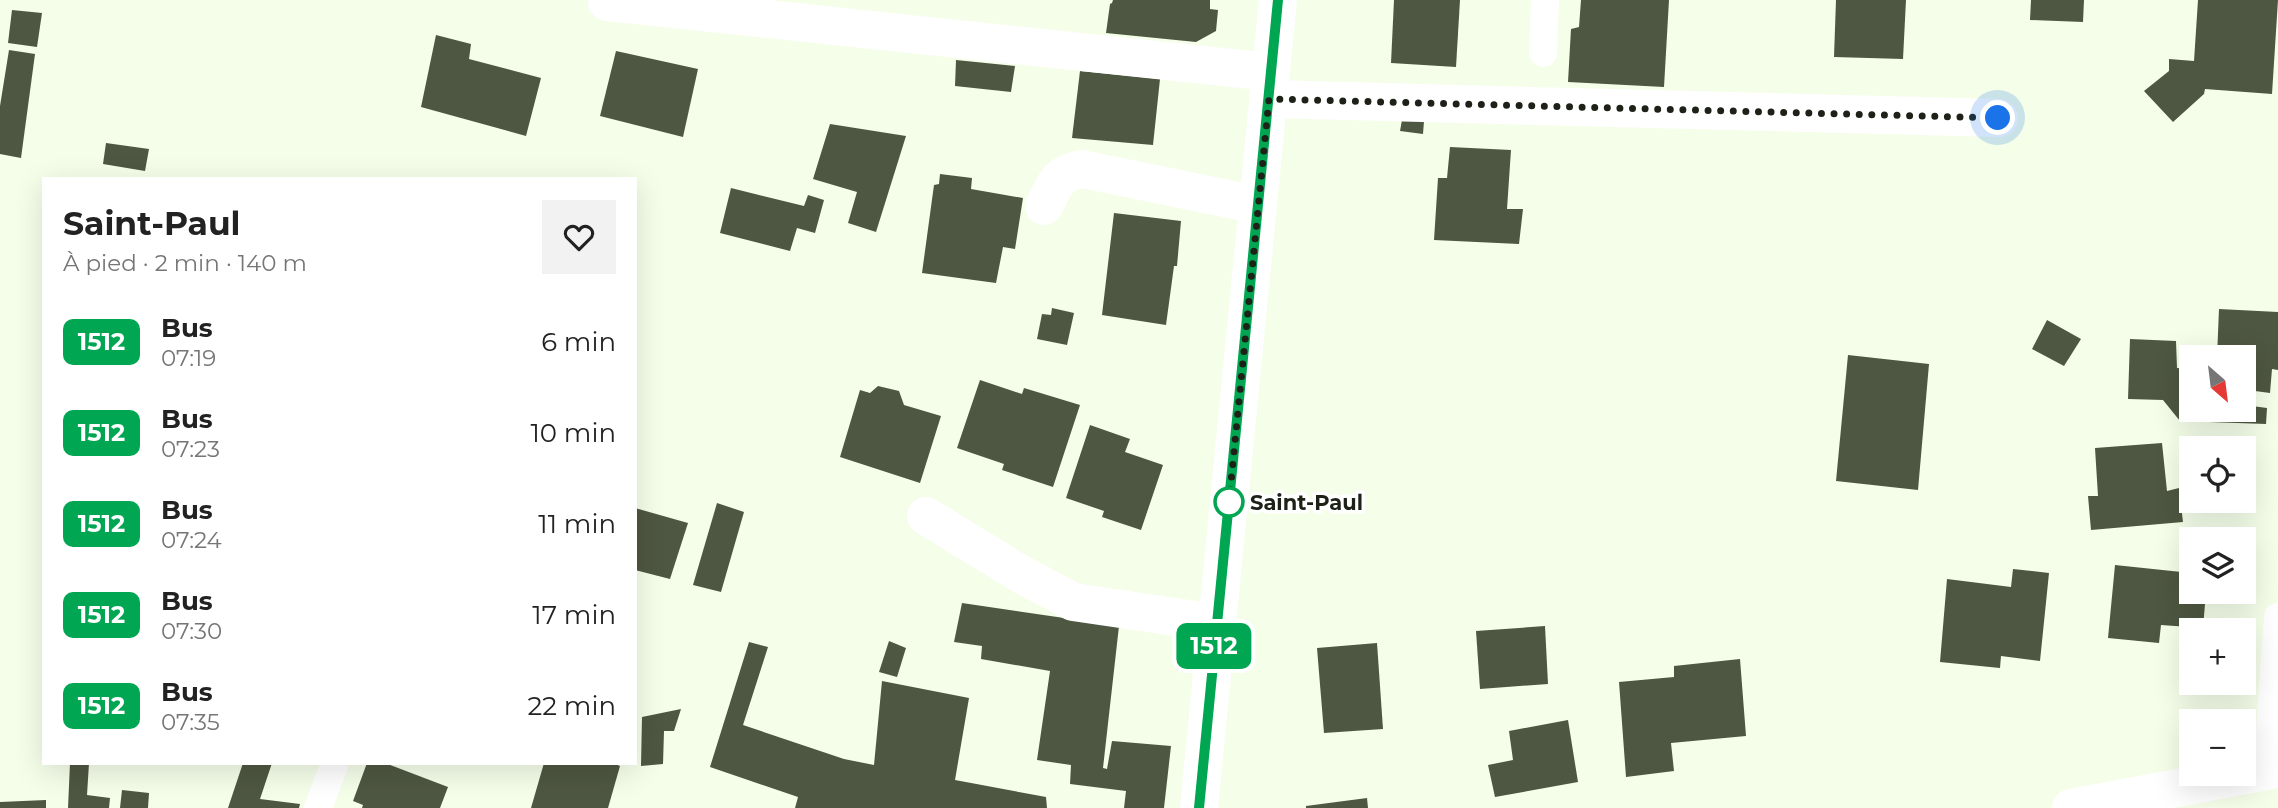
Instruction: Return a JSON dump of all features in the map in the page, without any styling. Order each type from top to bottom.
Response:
[{"type":"street","points":[[1199,808],[1278,0]]},
{"type":"street","points":[[607,2],[1270,86],[1998,118]]},
{"type":"street","points":[[1044,206],[1059,177],[1069,171],[1082,169],[1258,205]]},
{"type":"street","points":[[926,516],[1019,573],[1073,602],[1216,623]]},
{"type":"street","points":[[2071,808],[2272,770]]},
{"type":"lane","points":[[1543,52],[1545,0]]},
{"type":"lane","points":[[2272,770],[2278,617]]},
{"type":"lane","points":[[318,808],[334,765]]},
{"type":"building","points":[[1113,0],[1210,0],[1210,9],[1218,10],[1216,31],[1196,42],[1106,33],[1110,4]]},
{"type":"building","points":[[1394,0],[1460,0],[1456,67],[1391,63]]},
{"type":"building","points":[[1581,0],[1669,0],[1664,87],[1568,82],[1571,29],[1579,27]]},
{"type":"building","points":[[1836,0],[1906,0],[1903,59],[1834,57]]},
{"type":"building","points":[[2031,0],[2084,0],[2083,22],[2030,20]]},
{"type":"building","points":[[2198,0],[2278,0],[2272,94],[2205,89],[2204,94],[2173,122],[2144,91],[2169,71],[2169,59],[2194,61]]},
{"type":"building","points":[[12,10],[42,13],[37,47],[8,43]]},
{"type":"building","points":[[436,35],[471,44],[469,59],[541,78],[526,136],[421,107]]},
{"type":"building","points":[[9,50],[35,54],[21,158],[0,154],[0,106]]},
{"type":"building","points":[[616,51],[698,69],[683,137],[600,116]]},
{"type":"building","points":[[956,60],[1015,66],[1011,92],[955,86]]},
{"type":"building","points":[[1080,71],[1160,79],[1153,145],[1072,138]]},
{"type":"building","points":[[1402,120],[1424,121],[1423,134],[1400,131]]},
{"type":"building","points":[[830,124],[906,136],[876,232],[848,223],[857,192],[813,179]]},
{"type":"building","points":[[106,143],[149,149],[145,171],[103,164]]},
{"type":"building","points":[[1450,147],[1511,150],[1507,209],[1523,209],[1519,244],[1434,240],[1438,178],[1447,178]]},
{"type":"building","points":[[940,174],[972,178],[971,189],[1023,198],[1015,249],[1003,247],[996,283],[922,273],[934,185],[939,184]]},
{"type":"building","points":[[731,188],[804,206],[808,195],[824,200],[815,233],[797,228],[790,251],[720,233]]},
{"type":"building","points":[[1114,213],[1181,221],[1177,266],[1174,266],[1166,325],[1102,315]]},
{"type":"building","points":[[1052,308],[1074,313],[1067,345],[1037,339],[1042,314],[1051,315]]},
{"type":"building","points":[[2219,309],[2278,312],[2278,370],[2272,369],[2270,393],[2256,391],[2256,345],[2218,345]]},
{"type":"building","points":[[2047,320],[2081,339],[2064,366],[2032,349]]},
{"type":"building","points":[[2130,339],[2176,341],[2179,420],[2163,400],[2128,399]]},
{"type":"building","points":[[1848,355],[1929,364],[1918,490],[1836,481]]},
{"type":"building","points":[[980,380],[1022,394],[1024,388],[1080,405],[1053,487],[1002,470],[1004,464],[957,448]]},
{"type":"building","points":[[878,386],[899,391],[904,405],[941,416],[920,483],[840,457],[860,390],[870,393]]},
{"type":"building","points":[[2256,407],[2267,408],[2266,424],[2209,422],[2256,422]]},
{"type":"building","points":[[1090,425],[1130,439],[1125,452],[1163,465],[1141,530],[1102,517],[1104,511],[1066,498]]},
{"type":"building","points":[[2162,443],[2167,491],[2179,488],[2179,513],[2182,513],[2183,522],[2091,530],[2088,496],[2098,496],[2095,448]]},
{"type":"building","points":[[717,503],[744,512],[721,592],[693,585]]},
{"type":"building","points":[[637,509],[688,523],[670,579],[637,571]]},
{"type":"building","points":[[2115,565],[2179,572],[2179,604],[2205,604],[2204,618],[2179,618],[2179,626],[2161,625],[2159,643],[2108,638]]},
{"type":"building","points":[[2013,569],[2049,573],[2040,661],[2001,656],[2000,668],[1940,662],[1947,579],[2011,587]]},
{"type":"building","points":[[962,603],[1119,626],[1103,768],[1107,769],[1112,741],[1171,746],[1164,808],[1124,808],[1126,791],[1070,784],[1071,765],[1037,760],[1050,671],[981,659],[982,646],[954,642]]},
{"type":"building","points":[[1545,626],[1548,684],[1480,689],[1476,631]]},
{"type":"building","points":[[889,641],[906,648],[897,677],[879,672]]},
{"type":"building","points":[[749,642],[768,647],[743,725],[844,759],[874,765],[882,681],[969,698],[955,780],[1046,797],[1047,808],[795,808],[798,797],[710,767]]},
{"type":"building","points":[[1377,643],[1383,729],[1324,733],[1317,648]]},
{"type":"building","points":[[1740,659],[1746,736],[1671,743],[1674,771],[1626,777],[1619,682],[1674,677],[1674,666]]},
{"type":"building","points":[[681,709],[674,731],[664,731],[663,764],[641,766],[642,717]]},
{"type":"building","points":[[1568,720],[1578,782],[1495,797],[1488,765],[1513,760],[1509,731]]},
{"type":"building","points":[[70,765],[89,765],[87,795],[110,798],[109,808],[68,808]]},
{"type":"building","points":[[242,765],[271,765],[260,799],[300,804],[299,808],[228,808]]},
{"type":"building","points":[[366,765],[390,765],[448,787],[440,808],[362,808],[363,805],[353,801]]},
{"type":"building","points":[[543,765],[620,766],[608,808],[531,808]]},
{"type":"building","points":[[122,790],[149,793],[148,808],[120,808]]},
{"type":"building","points":[[1367,798],[1368,808],[1306,808],[1306,806]]},
{"type":"building","points":[[46,800],[46,808],[0,808],[0,802]]},
{"type":"bus line","name":"1512","points":[[1199,808],[1278,0]]},
{"type":"place","name":"Saint-Paul","points":[[1229,502]]},
{"type":"route","points":[[1229,502],[1269,99],[1998,118]]}]
